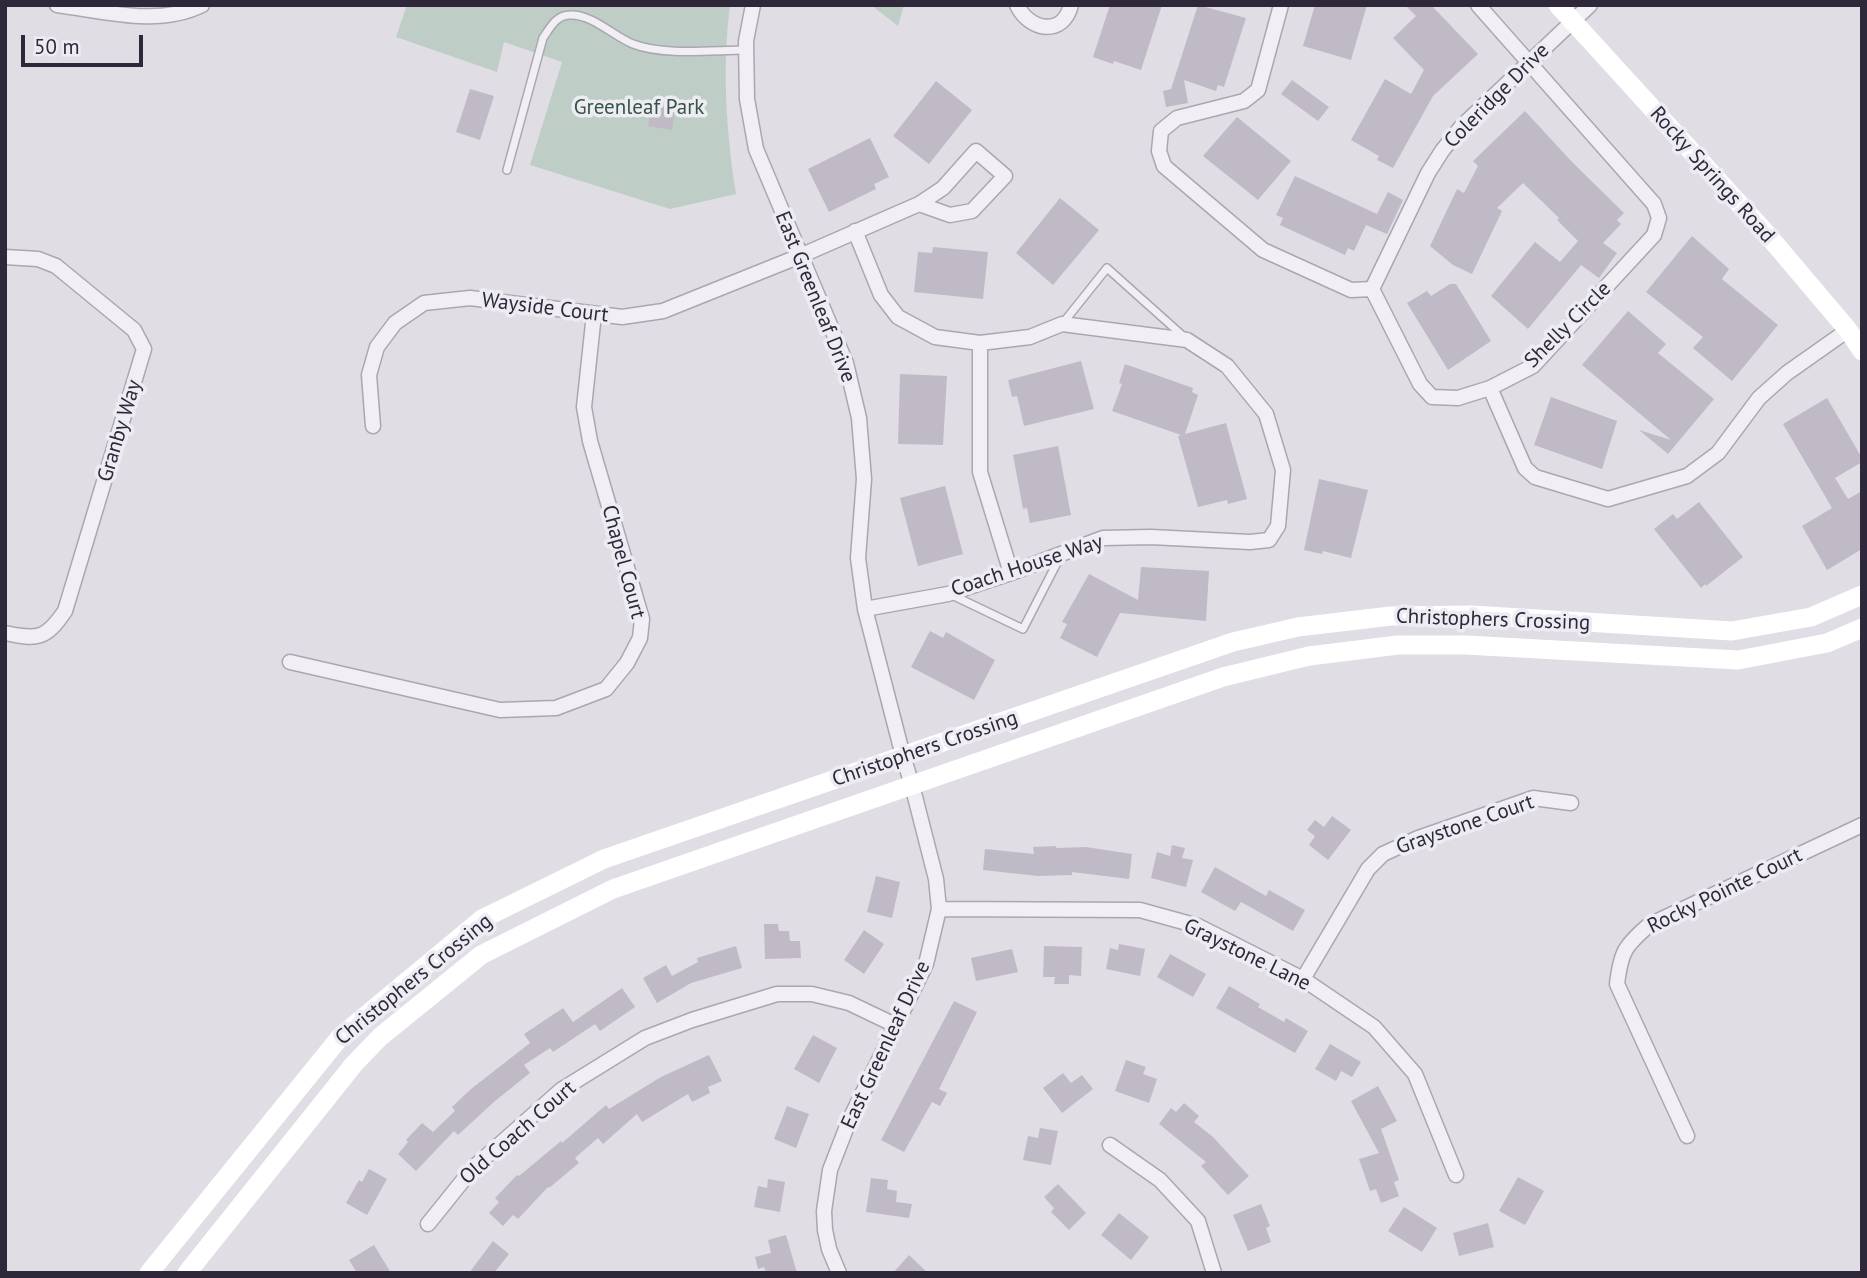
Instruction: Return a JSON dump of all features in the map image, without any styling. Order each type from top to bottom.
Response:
[{"type":"street","points":[[57,5],[170,17],[185,14],[202,5]]},
{"type":"street","name":"East Greenleaf Drive","points":[[753,5],[746,50],[747,99],[756,149],[846,363],[859,418],[864,480],[858,558],[865,609],[936,879],[939,909],[926,964],[849,1121],[828,1180],[824,1211],[825,1230],[839,1273]]},
{"type":"street","points":[[1017,5],[1025,18],[1039,26],[1057,26],[1068,18],[1071,5]]},
{"type":"street","points":[[1281,5],[1258,90],[1244,101],[1177,118],[1161,131],[1160,151],[1164,166],[1263,250],[1351,290],[1372,289]]},
{"type":"street","points":[[1478,5],[1530,63]]},
{"type":"street","name":"Rocky Springs Road","points":[[1558,5],[1765,232],[1848,330],[1862,351]]},
{"type":"street","points":[[1573,22],[1590,5]]},
{"type":"street","name":"Coleridge Drive","points":[[1372,289],[1442,151],[1461,127],[1573,22]]},
{"type":"street","name":"Shelly Circle","points":[[1372,289],[1420,384],[1432,397],[1458,398],[1490,388],[1533,366],[1654,235],[1659,218],[1654,204],[1530,63]]},
{"type":"street","name":"Wayside Court","points":[[373,426],[369,375],[377,347],[395,323],[424,303],[470,298],[622,317],[663,310],[800,256],[919,204],[943,188],[976,151],[1005,176],[972,211],[950,215],[919,204]]},
{"type":"street","name":"Coach House Way","points":[[855,231],[881,295],[898,317],[935,337],[980,343],[1030,337],[1062,324],[1187,340],[1227,366],[1266,414],[1283,470],[1278,526],[1269,540],[1250,542],[1151,537],[1103,538],[948,594],[865,609]]},
{"type":"street","name":"Granby Way","points":[[5,257],[38,259],[55,266],[134,330],[144,349],[65,611],[52,630],[31,638],[5,633]]},
{"type":"street","name":"Chapel Court","points":[[290,662],[499,710],[556,708],[606,689],[627,663],[640,638],[642,619],[588,430],[584,407],[594,313]]},
{"type":"street","points":[[1490,388],[1525,468],[1535,477],[1608,499],[1687,476],[1718,453],[1759,398],[1787,373],[1848,330]]},
{"type":"street","points":[[980,343],[980,472],[1011,573]]},
{"type":"street","name":"Christophers Crossing","points":[[149,1273],[341,1037],[482,919],[604,859],[1233,642],[1298,627],[1391,616],[1472,615],[1732,631],[1811,617],[1862,595]]},
{"type":"street","name":"Christophers Crossing","points":[[187,1273],[354,1065],[380,1037],[481,956],[612,889],[1223,677],[1309,656],[1398,645],[1465,645],[1738,660],[1827,643],[1862,628]]},
{"type":"street","name":"Graystone Court","points":[[1303,979],[1368,869],[1383,854],[1418,838],[1533,798],[1571,803]]},
{"type":"street","name":"Rocky Pointe Court","points":[[1686,1136],[1618,984],[1620,962],[1628,944],[1649,925],[1862,825]]},
{"type":"street","name":"Graystone Lane","points":[[939,909],[1140,910],[1198,926],[1303,979],[1374,1027],[1415,1074],[1456,1175]]},
{"type":"street","name":"Old Coach Court","points":[[428,1224],[473,1168],[561,1090],[645,1038],[692,1020],[777,994],[812,994],[849,1003],[895,1025]]},
{"type":"street","points":[[1111,1145],[1160,1181],[1198,1221],[1214,1273]]},
{"type":"lane","points":[[507,170],[543,38],[555,20],[568,14],[584,18],[635,45],[660,50],[746,50]]},
{"type":"lane","points":[[1062,324],[1107,268],[1187,340]]},
{"type":"lane","points":[[948,594],[1023,629],[1060,555]]},
{"type":"green space","name":"Greenleaf Park","points":[[407,5],[730,5],[726,100],[736,194],[670,209],[530,165],[562,62],[504,42],[497,72],[396,37]]},
{"type":"green space","points":[[871,5],[904,5],[898,26]]},
{"type":"building","points":[[1110,5],[1162,5],[1141,70],[1093,57]]},
{"type":"building","points":[[1198,5],[1246,18],[1224,87],[1218,85],[1216,91],[1184,80],[1188,103],[1166,107],[1163,91],[1171,89]]},
{"type":"building","points":[[1315,5],[1367,5],[1351,60],[1303,46]]},
{"type":"building","points":[[1405,5],[1431,5],[1478,54],[1433,96],[1393,168],[1377,160],[1379,156],[1351,140],[1385,79],[1411,94],[1424,70],[1393,38],[1416,16]]},
{"type":"building","points":[[1292,80],[1329,107],[1318,121],[1281,94]]},
{"type":"building","points":[[936,81],[972,110],[929,164],[893,136]]},
{"type":"building","points":[[470,89],[494,96],[480,140],[456,132]]},
{"type":"building","points":[[653,97],[676,101],[672,130],[648,126]]},
{"type":"building","points":[[1525,111],[1624,213],[1617,220],[1621,224],[1603,243],[1617,253],[1599,278],[1581,265],[1528,329],[1491,296],[1535,242],[1560,262],[1578,241],[1523,183],[1497,208],[1502,211],[1472,274],[1453,265],[1430,246],[1457,189],[1464,193],[1478,166],[1473,161]]},
{"type":"building","points":[[1237,117],[1291,161],[1258,200],[1203,156]]},
{"type":"building","points":[[870,138],[889,177],[874,184],[876,189],[829,212],[808,169]]},
{"type":"building","points":[[1295,176],[1377,214],[1388,192],[1403,200],[1387,234],[1366,225],[1354,251],[1348,248],[1345,255],[1280,225],[1283,218],[1276,215]]},
{"type":"building","points":[[1060,198],[1099,230],[1053,285],[1016,253]]},
{"type":"building","points":[[1692,236],[1729,269],[1722,279],[1778,325],[1732,381],[1693,348],[1703,337],[1646,292]]},
{"type":"building","points":[[933,247],[988,252],[983,299],[914,292],[918,252],[932,253]]},
{"type":"building","points":[[1450,284],[1456,284],[1491,341],[1448,370],[1407,303],[1427,291],[1431,296]]},
{"type":"building","points":[[1628,311],[1666,344],[1658,353],[1714,399],[1668,454],[1639,430],[1671,440],[1582,365]]},
{"type":"building","points":[[1081,361],[1094,409],[1024,426],[1017,396],[1012,397],[1008,380]]},
{"type":"building","points":[[1125,364],[1193,388],[1192,392],[1198,395],[1185,434],[1226,423],[1247,499],[1228,504],[1227,500],[1198,507],[1178,436],[1181,435],[1112,411],[1122,384],[1119,383]]},
{"type":"building","points":[[900,374],[947,376],[943,445],[898,444]]},
{"type":"building","points":[[1551,397],[1617,421],[1602,469],[1534,445]]},
{"type":"building","points":[[1827,398],[1862,458],[1862,462],[1835,478],[1848,499],[1862,491],[1862,549],[1827,570],[1802,526],[1832,508],[1783,424]]},
{"type":"building","points":[[1058,446],[1071,515],[1030,523],[1027,508],[1023,509],[1013,455]]},
{"type":"building","points":[[1319,479],[1368,490],[1351,558],[1323,551],[1322,554],[1304,550]]},
{"type":"building","points":[[945,486],[963,554],[918,566],[900,498]]},
{"type":"building","points":[[1699,502],[1743,557],[1701,588],[1654,529],[1673,514],[1677,519]]},
{"type":"building","points":[[1141,567],[1209,571],[1206,621],[1120,613],[1097,657],[1060,638],[1067,624],[1062,622],[1089,574],[1138,600]]},
{"type":"building","points":[[930,631],[943,638],[946,632],[995,660],[974,700],[911,667]]},
{"type":"building","points":[[1332,816],[1351,830],[1328,860],[1309,845],[1315,836],[1307,830],[1315,820],[1324,827]]},
{"type":"building","points":[[1172,845],[1185,848],[1182,858],[1193,860],[1186,887],[1151,878],[1157,852],[1170,856]]},
{"type":"building","points":[[1033,847],[1086,847],[1132,854],[1129,879],[1072,872],[1072,875],[1038,876],[983,870],[985,849],[1034,854]]},
{"type":"building","points":[[1215,867],[1266,896],[1269,890],[1305,910],[1293,931],[1241,902],[1235,911],[1201,892]]},
{"type":"building","points":[[876,876],[900,882],[892,918],[867,912]]},
{"type":"building","points":[[764,924],[778,924],[779,931],[789,931],[790,941],[800,941],[801,958],[765,959]]},
{"type":"building","points":[[864,930],[884,944],[864,974],[844,960]]},
{"type":"building","points":[[1119,944],[1145,949],[1140,976],[1106,969],[1110,948],[1118,950]]},
{"type":"building","points":[[736,946],[742,968],[691,983],[657,1003],[643,978],[666,965],[672,976],[698,962],[697,958]]},
{"type":"building","points":[[1044,946],[1082,947],[1081,976],[1069,975],[1069,984],[1054,984],[1055,977],[1043,977]]},
{"type":"building","points":[[1012,949],[1018,972],[976,981],[971,958]]},
{"type":"building","points":[[1170,954],[1206,974],[1193,997],[1157,977]]},
{"type":"building","points":[[1229,986],[1284,1022],[1286,1018],[1308,1031],[1295,1053],[1216,1008]]},
{"type":"building","points":[[622,988],[635,1007],[600,1031],[595,1024],[553,1052],[550,1048],[524,1065],[530,1073],[458,1135],[454,1131],[416,1171],[398,1154],[408,1142],[406,1140],[422,1123],[433,1132],[455,1111],[452,1107],[471,1089],[530,1043],[524,1034],[563,1008],[573,1022]]},
{"type":"building","points":[[954,1001],[977,1012],[939,1089],[947,1093],[940,1106],[932,1102],[904,1152],[881,1140]]},
{"type":"building","points":[[813,1035],[837,1048],[819,1083],[794,1069]]},
{"type":"building","points":[[1330,1044],[1361,1062],[1352,1077],[1341,1071],[1336,1081],[1315,1069]]},
{"type":"building","points":[[709,1055],[722,1081],[708,1087],[710,1093],[692,1102],[688,1094],[642,1122],[637,1114],[603,1144],[598,1138],[575,1158],[579,1163],[548,1187],[518,1219],[513,1215],[503,1226],[489,1213],[499,1202],[495,1198],[517,1175],[561,1141],[562,1143],[606,1105],[609,1109],[661,1077]]},
{"type":"building","points":[[1126,1060],[1146,1067],[1143,1074],[1157,1079],[1149,1103],[1115,1091]]},
{"type":"building","points":[[1063,1073],[1071,1083],[1082,1075],[1093,1089],[1062,1113],[1043,1088]]},
{"type":"building","points":[[1378,1086],[1397,1121],[1381,1129],[1399,1180],[1394,1182],[1399,1196],[1381,1203],[1376,1189],[1370,1191],[1359,1159],[1379,1153],[1351,1101]]},
{"type":"building","points":[[1184,1103],[1199,1116],[1194,1122],[1213,1137],[1249,1176],[1228,1195],[1201,1166],[1206,1162],[1159,1124],[1171,1108],[1176,1112]]},
{"type":"building","points":[[787,1106],[809,1114],[796,1148],[774,1139]]},
{"type":"building","points":[[1040,1128],[1058,1131],[1051,1165],[1023,1160],[1028,1136],[1038,1138]]},
{"type":"building","points":[[369,1169],[387,1179],[367,1215],[346,1203],[359,1180],[362,1182]]},
{"type":"building","points":[[1518,1177],[1544,1191],[1525,1225],[1499,1211]]},
{"type":"building","points":[[871,1178],[888,1180],[887,1189],[897,1191],[896,1202],[912,1204],[909,1218],[866,1212]]},
{"type":"building","points":[[768,1179],[785,1182],[780,1212],[754,1207],[758,1186],[767,1188]]},
{"type":"building","points":[[1058,1184],[1086,1213],[1069,1230],[1051,1212],[1054,1208],[1044,1197]]},
{"type":"building","points":[[1261,1204],[1270,1226],[1266,1228],[1271,1242],[1248,1251],[1233,1215]]},
{"type":"building","points":[[1404,1207],[1437,1228],[1422,1252],[1388,1231]]},
{"type":"building","points":[[1119,1213],[1149,1237],[1131,1260],[1101,1235]]},
{"type":"building","points":[[1488,1223],[1494,1247],[1459,1256],[1453,1233]]},
{"type":"building","points":[[786,1235],[797,1273],[766,1273],[764,1267],[758,1269],[755,1257],[771,1253],[768,1240]]},
{"type":"building","points":[[493,1241],[509,1254],[494,1273],[469,1273]]},
{"type":"building","points":[[374,1245],[391,1273],[357,1273],[349,1260]]},
{"type":"building","points":[[909,1255],[928,1273],[893,1273]]}]
